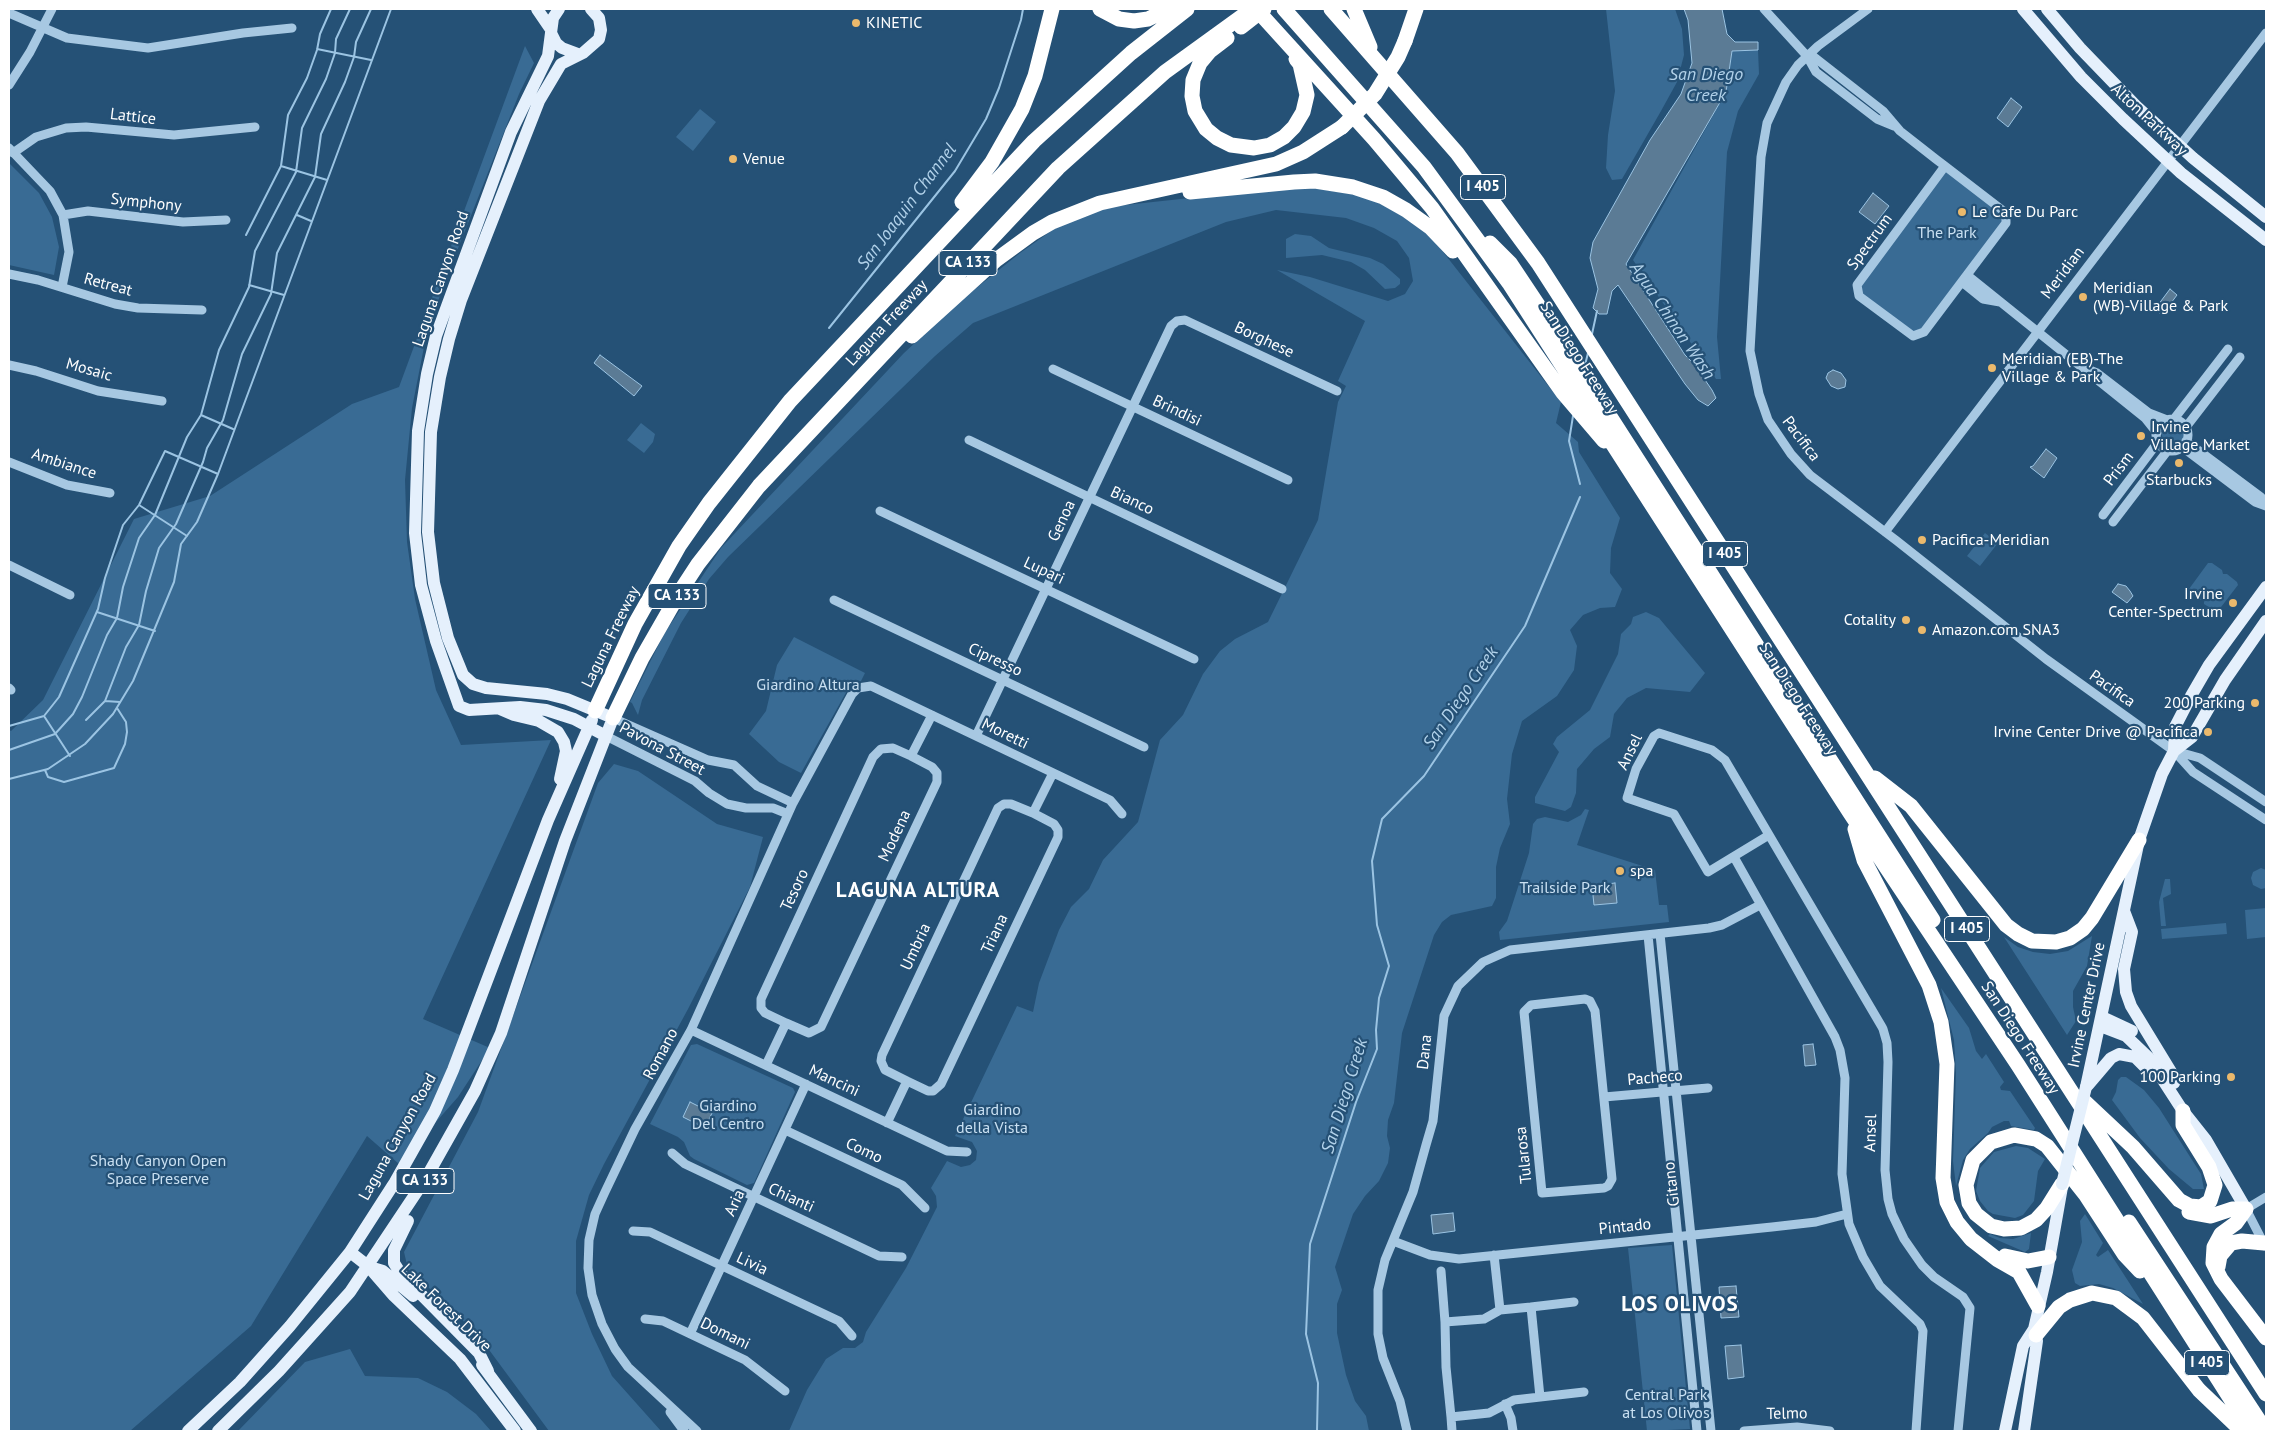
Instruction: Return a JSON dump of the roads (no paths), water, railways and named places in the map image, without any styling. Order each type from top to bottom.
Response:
[{"type":"highway","points":[[890,292],[913,259],[983,176],[1002,146],[1035,76],[1052,9]]},
{"type":"highway","points":[[1100,9],[1120,19],[1134,21],[1148,20],[1169,9]]},
{"type":"highway","name":"Laguna Freeway","points":[[595,711],[643,608],[679,546],[709,503],[790,401],[890,292],[1034,141],[1131,53],[1187,9]]},
{"type":"highway","points":[[1252,9],[1300,64],[1307,95],[1303,112],[1289,133],[1277,142],[1254,148],[1231,145],[1211,134],[1198,116],[1192,96],[1195,73],[1200,63],[1239,23],[1264,9]]},
{"type":"highway","name":"Laguna Freeway","points":[[613,718],[664,618],[698,564],[759,486],[1058,168],[1165,72],[1239,23],[1252,9]]},
{"type":"highway","points":[[1256,9],[1404,174],[1459,245],[1562,393],[1585,422],[1626,464]]},
{"type":"highway","name":"San Diego Freeway","points":[[1284,9],[1397,136],[1453,204],[1510,283],[1850,813],[2018,1065],[2251,1431]]},
{"type":"highway","name":"San Diego Freeway","points":[[1331,9],[1429,120],[1488,192],[1538,262],[2266,1394]]},
{"type":"highway","points":[[1354,9],[1376,59]]},
{"type":"highway","points":[[814,427],[833,418],[890,357],[977,276],[1033,233],[1068,214],[1114,200],[1276,164],[1303,152],[1342,127],[1375,94],[1394,64],[1405,41],[1416,9]]},
{"type":"highway","points":[[1114,200],[1294,182],[1329,183],[1364,190],[1406,210],[1430,228],[1508,314]]},
{"type":"highway","points":[[1453,204],[1510,263],[2020,1054],[2266,1431]]},
{"type":"highway","points":[[1865,770],[1911,806],[2006,925],[2018,934],[2032,940],[2056,942],[2070,938],[2083,929],[2092,918],[2138,840]]},
{"type":"highway","points":[[1850,813],[1864,860],[1920,967],[1935,1003],[1945,1043],[1947,1064],[1944,1190],[1951,1212],[1964,1232],[1998,1260],[2020,1272],[2038,1306]]},
{"type":"highway","points":[[2068,1087],[2133,1147],[2186,1210],[2211,1216],[2232,1209],[2246,1209]]},
{"type":"highway","points":[[2179,1200],[2193,1207],[2204,1206],[2212,1199],[2215,1185],[2209,1167],[2183,1124],[2183,1111]]},
{"type":"highway","points":[[2062,1184],[2047,1208],[2032,1222],[2015,1229],[1998,1228],[1985,1222],[1972,1209],[1968,1197],[1966,1179],[1972,1160],[1986,1145],[2008,1136],[2027,1136],[2047,1146],[2085,1194],[2124,1254],[2163,1295]]},
{"type":"highway","points":[[2246,1209],[2236,1223],[2221,1234],[2214,1248],[2213,1263],[2221,1278],[2266,1338]]},
{"type":"highway","points":[[2221,1278],[2219,1262],[2226,1247],[2236,1241],[2265,1246]]},
{"type":"highway","points":[[1988,1252],[2028,1261],[2050,1253]]},
{"type":"highway","points":[[2189,1275],[2266,1403]]},
{"type":"highway","points":[[2035,1332],[2060,1307],[2070,1300],[2092,1293],[2116,1298],[2133,1308],[2144,1318],[2199,1390],[2242,1431]]},
{"type":"main road","points":[[537,9],[551,30],[556,43],[562,48],[578,54]]},
{"type":"main road","name":"Laguna Canyon Road","points":[[559,9],[551,30],[548,56],[511,132],[455,301],[431,432],[428,532],[434,583],[448,638],[463,675],[473,684],[486,688],[547,694],[567,699],[613,718]]},
{"type":"main road","name":"Alton Parkway","points":[[2022,9],[2103,100],[2168,160],[2266,240]]},
{"type":"main road","name":"Alton Parkway","points":[[2046,9],[2116,86],[2179,145],[2266,217]]},
{"type":"main road","name":"Laguna Canyon Road","points":[[597,12],[601,30],[599,39],[592,47],[568,59],[557,68],[539,101],[431,355],[418,431],[415,532],[421,585],[454,700],[459,706],[470,710],[520,707],[546,710],[590,726],[606,736]]},
{"type":"main road","name":"Irvine Center Drive","points":[[2174,751],[2175,727],[2191,696],[2214,657],[2266,587]]},
{"type":"main road","name":"Irvine Center Drive","points":[[2024,1431],[2038,1306],[2050,1253],[2062,1184],[2101,1022],[2138,840],[2162,774],[2174,751],[2192,737],[2225,680],[2266,622]]},
{"type":"main road","points":[[498,708],[514,716],[547,724],[558,732],[564,742],[565,760],[548,820]]},
{"type":"main road","name":"Laguna Canyon Road","points":[[188,1431],[240,1382],[290,1326],[350,1252],[395,1182],[435,1111],[453,1070],[548,820],[595,711]]},
{"type":"main road","name":"CA 133","points":[[218,1431],[279,1371],[350,1292],[426,1178],[475,1091],[501,1033],[565,841],[613,718]]},
{"type":"main road","points":[[2123,910],[2132,932],[2124,969],[2124,987],[2131,1006],[2173,1075],[2170,1084]]},
{"type":"main road","points":[[2101,1022],[2133,1042],[2148,1057],[2197,1118],[2197,1126]]},
{"type":"main road","points":[[2086,1087],[2115,1055],[2128,1054],[2139,1060],[2154,1076],[2170,1084],[2183,1111],[2197,1126],[2246,1209]]},
{"type":"main road","points":[[475,1091],[464,1125],[401,1232],[394,1250],[394,1263],[400,1274],[479,1353],[488,1371]]},
{"type":"main road","name":"Lake Forest Drive","points":[[350,1252],[368,1266],[394,1296],[460,1359],[516,1431]]},
{"type":"main road","name":"Lake Forest Drive","points":[[368,1266],[383,1272],[423,1305],[488,1371],[530,1431]]},
{"type":"main road","name":"Irvine Center Drive","points":[[2005,1431],[2024,1346],[2035,1332]]},
{"type":"street","points":[[9,84],[43,28],[52,9]]},
{"type":"street","name":"Spectrum","points":[[1764,9],[1807,56],[1816,72],[1877,119],[1895,127],[2006,213],[2006,223],[1924,332],[1913,336],[1859,296],[1857,285],[1945,166]]},
{"type":"street","name":"Pacifica","points":[[1868,9],[1807,56],[1786,82],[1767,123],[1761,157],[1750,333],[1752,368],[1768,420],[1791,454],[1810,476],[1885,532],[2046,659],[2174,751],[2193,772],[2266,820]]},
{"type":"street","points":[[9,14],[78,40],[148,48],[243,33],[292,28]]},
{"type":"street","name":"Meridian","points":[[1885,532],[2266,33]]},
{"type":"street","name":"Lattice","points":[[11,151],[36,136],[66,128],[92,127],[174,136],[255,127]]},
{"type":"street","points":[[11,151],[50,191],[63,215],[69,252],[62,287]]},
{"type":"street","name":"Symphony","points":[[63,215],[88,211],[183,222],[226,220]]},
{"type":"street","name":"Retreat","points":[[9,274],[126,306],[202,310]]},
{"type":"street","points":[[1964,279],[1983,299],[2000,302],[2145,418],[2168,450],[2184,444]]},
{"type":"street","name":"Borghese","points":[[1177,321],[1185,320],[1337,391]]},
{"type":"street","name":"Genoa","points":[[976,736],[1171,326],[1177,321]]},
{"type":"street","points":[[2157,437],[2160,425],[2170,419],[2228,348]]},
{"type":"street","points":[[2184,444],[2186,427],[2240,357]]},
{"type":"street","points":[[2078,364],[2097,373],[2149,413],[2180,421],[2186,427]]},
{"type":"street","name":"Mosaic","points":[[9,365],[48,374],[98,391],[162,401]]},
{"type":"street","name":"Brindisi","points":[[1053,369],[1288,480]]},
{"type":"street","name":"Prism","points":[[2104,515],[2157,437]]},
{"type":"street","name":"Bianco","points":[[969,440],[1282,589]]},
{"type":"street","points":[[2184,444],[2255,502],[2265,505]]},
{"type":"street","name":"Prism","points":[[2113,522],[2168,450]]},
{"type":"street","name":"Ambiance","points":[[9,462],[67,485],[110,493]]},
{"type":"street","name":"Lupari","points":[[880,510],[1194,659]]},
{"type":"street","points":[[9,565],[70,594]]},
{"type":"street","name":"Cipresso","points":[[834,600],[1144,747]]},
{"type":"street","name":"Moretti","points":[[871,686],[1110,800],[1122,814]]},
{"type":"street","name":"Romano","points":[[697,1431],[652,1391],[614,1349],[602,1324],[592,1295],[588,1253],[595,1214],[635,1129],[691,1030],[793,803],[852,694],[858,688],[871,686]]},
{"type":"street","points":[[911,756],[932,715]]},
{"type":"street","name":"Pavona Street","points":[[613,718],[708,760],[734,766],[758,786],[793,803]]},
{"type":"street","name":"Ansel","points":[[1769,835],[1708,872],[1674,814],[1627,798],[1636,769],[1656,734],[1659,733],[1712,750],[1721,756],[1769,835],[1883,1029],[1887,1043],[1888,1062],[1885,1170],[1888,1200],[1892,1214],[1908,1246],[1922,1266],[1934,1277],[1963,1297],[1970,1308],[1958,1431]]},
{"type":"street","name":"Pavona Street","points":[[606,736],[696,781],[709,793],[727,804],[746,808],[772,808],[788,814]]},
{"type":"street","name":"Tesoro","points":[[786,1023],[765,1013],[761,1008],[761,999],[869,766],[877,752],[883,748],[893,748],[911,756]]},
{"type":"street","name":"Pacifica","points":[[2174,751],[2200,758],[2266,802]]},
{"type":"street","name":"Modena","points":[[786,1023],[809,1033],[821,1027],[937,782],[937,773],[932,767],[911,756]]},
{"type":"street","points":[[1033,813],[1052,773]]},
{"type":"street","name":"Umbria","points":[[907,1081],[885,1070],[882,1066],[882,1055],[894,1028],[998,808],[1004,804],[1011,804],[1033,813]]},
{"type":"street","name":"Triana","points":[[907,1081],[928,1091],[941,1084],[1054,846],[1058,837],[1058,830],[1054,824],[1033,813]]},
{"type":"street","name":"Ansel","points":[[1734,857],[1835,1037],[1840,1050],[1845,1078],[1842,1174],[1847,1214],[1856,1241],[1871,1272],[1892,1298],[1922,1328],[1916,1431]]},
{"type":"street","name":"Dana","points":[[1407,1431],[1400,1401],[1383,1358],[1376,1315],[1382,1271],[1413,1192],[1433,1121],[1444,1016],[1458,986],[1483,962],[1510,950],[1715,927],[1760,905]]},
{"type":"street","name":"Gitano","points":[[1660,934],[1712,1431]]},
{"type":"street","name":"Gitano","points":[[1648,935],[1662,1092],[1698,1431]]},
{"type":"street","name":"Tularosa","points":[[1586,999],[1592,1004],[1596,1011],[1604,1098],[1611,1182],[1604,1188],[1542,1193],[1529,1066],[1526,1008],[1531,1005],[1586,999]]},
{"type":"street","points":[[766,1065],[786,1023]]},
{"type":"street","name":"Mancini","points":[[691,1030],[947,1151],[967,1152]]},
{"type":"street","points":[[887,1123],[907,1081]]},
{"type":"street","name":"Aria","points":[[690,1334],[806,1084]]},
{"type":"street","name":"Pacheco","points":[[1604,1098],[1708,1088]]},
{"type":"street","name":"Como","points":[[785,1130],[902,1185],[926,1208]]},
{"type":"street","name":"Chianti","points":[[672,1153],[684,1164],[879,1256],[902,1257]]},
{"type":"street","points":[[2265,1246],[2246,1209],[2266,1197]]},
{"type":"street","name":"Pintado","points":[[1393,1241],[1417,1251],[1444,1258],[1494,1255],[1816,1222],[1847,1214]]},
{"type":"street","name":"Livia","points":[[633,1231],[650,1232],[839,1321],[852,1336]]},
{"type":"street","points":[[1494,1255],[1500,1310]]},
{"type":"street","points":[[1441,1270],[1446,1367],[1452,1431]]},
{"type":"street","points":[[1445,1322],[1484,1319],[1500,1310],[1574,1302]]},
{"type":"street","points":[[1531,1307],[1540,1397]]},
{"type":"street","name":"Domani","points":[[645,1319],[663,1322],[745,1360],[785,1391]]},
{"type":"street","points":[[652,1391],[684,1431]]},
{"type":"street","points":[[1451,1417],[1489,1413],[1514,1400],[1584,1392]]},
{"type":"street","points":[[1505,1404],[1511,1418],[1513,1431]]},
{"type":"street","name":"Telmo","points":[[1744,1431],[1797,1427],[1830,1431]]},
{"type":"water","name":"San Diego Creek","points":[[1684,9],[1722,9],[1727,34],[1735,42],[1758,42],[1758,50],[1732,51],[1726,92],[1626,264],[1685,355],[1694,364],[1712,390],[1716,398],[1708,406],[1698,400],[1685,384],[1618,285],[1612,291],[1607,314],[1599,314],[1593,308],[1598,289],[1590,258],[1593,242],[1650,140],[1681,94],[1692,63],[1688,20]]},
{"type":"water","points":[[2011,98],[2022,107],[2008,127],[1997,118]]},
{"type":"water","points":[[1873,193],[1889,206],[1875,224],[1859,212]]},
{"type":"water","points":[[2170,289],[2177,295],[2162,315],[2155,309]]},
{"type":"water","points":[[600,355],[642,386],[634,396],[594,363]]},
{"type":"water","points":[[1833,370],[1841,373],[1846,380],[1845,387],[1838,389],[1831,386],[1826,378],[1828,373]]},
{"type":"water","points":[[2046,449],[2057,458],[2044,478],[2030,467],[2033,466]]},
{"type":"water","points":[[2118,584],[2126,586],[2133,596],[2127,603],[2112,592]]},
{"type":"water","points":[[1615,883],[1617,903],[1594,905],[1592,886]]},
{"type":"water","points":[[1813,1044],[1816,1065],[1805,1066],[1803,1045]]},
{"type":"water","points":[[690,1102],[712,1113],[705,1128],[683,1117]]},
{"type":"water","points":[[1453,1213],[1455,1231],[1433,1234],[1431,1215]]},
{"type":"water","points":[[1736,1286],[1739,1317],[1721,1318],[1719,1287]]},
{"type":"water","points":[[1741,1345],[1744,1377],[1728,1379],[1725,1346]]},
{"type":"waterway","points":[[246,235],[281,166],[288,115],[307,78],[317,50],[320,34],[331,9]]},
{"type":"waterway","points":[[9,750],[55,734],[73,714],[82,697],[107,635],[117,618],[123,587],[139,538],[155,515],[187,437],[201,415],[219,350],[249,287],[255,251],[296,172],[302,128],[326,79],[335,53],[336,39],[350,9]]},
{"type":"waterway","points":[[86,720],[105,701],[126,647],[139,625],[146,591],[159,548],[176,524],[203,462],[207,448],[223,420],[242,354],[271,294],[277,253],[315,177],[321,134],[345,82],[354,57],[356,42],[371,9]]},
{"type":"waterway","points":[[9,779],[48,769],[85,744],[113,714],[133,681],[174,582],[181,544],[197,522],[218,474],[391,9]]},
{"type":"waterway","name":"San Joaquin Channel","points":[[829,328],[955,171],[986,119],[999,88],[1023,9]]},
{"type":"waterway","points":[[317,49],[371,60]]},
{"type":"waterway","points":[[281,166],[327,180]]},
{"type":"waterway","points":[[297,215],[311,221]]},
{"type":"waterway","points":[[249,285],[284,295]]},
{"type":"waterway","name":"San Diego Creek","points":[[1592,334],[1597,311]]},
{"type":"waterway","name":"San Diego Creek","points":[[1585,365],[1588,353]]},
{"type":"waterway","points":[[201,415],[233,429]]},
{"type":"waterway","name":"San Diego Creek","points":[[1573,416],[1569,441],[1580,484]]},
{"type":"waterway","points":[[9,726],[44,716],[59,697],[98,609],[105,578],[123,525],[139,505],[165,451],[218,474]]},
{"type":"waterway","name":"San Diego Creek","points":[[1317,1431],[1318,1383],[1306,1334],[1310,1244],[1356,1102],[1377,1049],[1376,1030],[1379,998],[1389,966],[1377,925],[1372,861],[1382,819],[1424,776],[1525,626],[1580,497]]},
{"type":"waterway","points":[[139,505],[187,536]]},
{"type":"waterway","points":[[97,612],[155,631]]},
{"type":"waterway","points":[[105,701],[120,702]]},
{"type":"waterway","points":[[45,770],[48,777],[64,782],[114,768],[125,744],[127,732],[126,722],[117,708]]},
{"type":"waterway","points":[[44,716],[70,756]]},
{"type":"place","name":"KINETIC","points":[[856,23]]},
{"type":"place","name":"Venue","points":[[733,159]]},
{"type":"place","name":"Le Cafe Du Parc","points":[[1962,212]]},
{"type":"place","name":"Meridian (WB)-Village & Park","points":[[2083,297]]},
{"type":"place","name":"Meridian (EB)-The Village & Park","points":[[1992,368]]},
{"type":"place","name":"Irvine Village Market","points":[[2141,436]]},
{"type":"place","name":"Starbucks","points":[[2179,463]]},
{"type":"place","name":"Pacifica-Meridian","points":[[1922,540]]},
{"type":"place","name":"Irvine Center-Spectrum","points":[[2233,603]]},
{"type":"place","name":"Cotality","points":[[1906,620]]},
{"type":"place","name":"Amazon.com SNA3","points":[[1922,630]]},
{"type":"place","name":"200 Parking","points":[[2255,703]]},
{"type":"place","name":"Irvine Center Drive @ Pacifica","points":[[2208,732]]},
{"type":"place","name":"spa","points":[[1620,871]]},
{"type":"place","name":"100 Parking","points":[[2231,1077]]},
{"type":"district","name":"LAGUNA ALTURA","points":[[918,891]]},
{"type":"district","name":"LOS OLIVOS","points":[[1680,1305]]},
{"type":"park label","name":"The Park","points":[[1947,233]]},
{"type":"park label","name":"Giardino Altura","points":[[808,685]]},
{"type":"park label","name":"Trailside Park","points":[[1565,888]]},
{"type":"park label","name":"Giardino Del Centro","points":[[728,1115]]},
{"type":"park label","name":"Giardino della Vista","points":[[992,1119]]},
{"type":"park label","name":"Shady Canyon Open Space Preserve","points":[[158,1170]]},
{"type":"park label","name":"Central Park at Los Olivos","points":[[1666,1404]]},
{"type":"water label","name":"Agua Chinon Wash","points":[[1672,321]]}]
